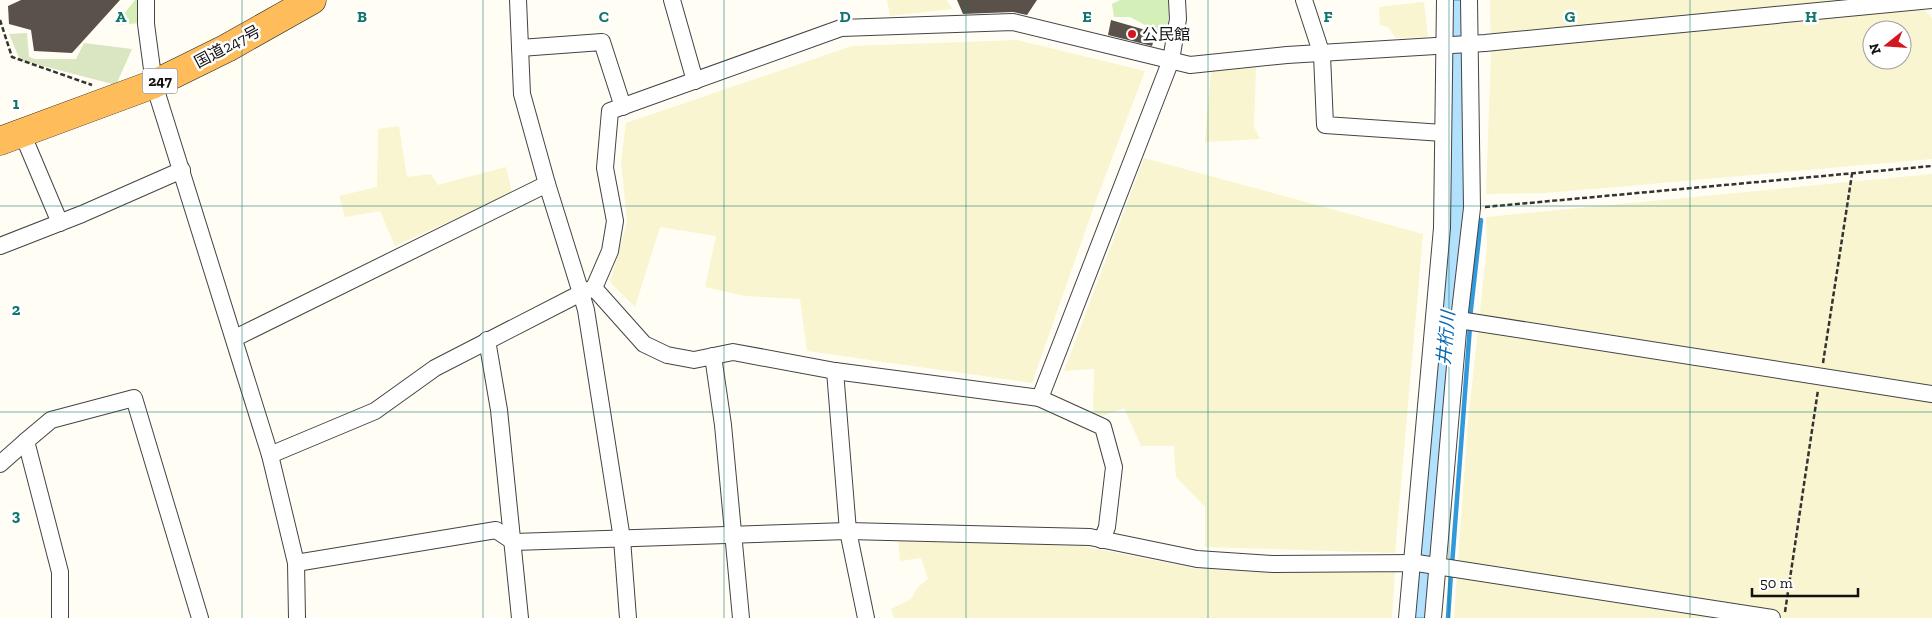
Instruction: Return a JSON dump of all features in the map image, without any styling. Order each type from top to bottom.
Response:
[{"type":"highway","name":"国道247号","points":[[11,137],[154,84],[226,48],[312,0]]},
{"type":"street","points":[[146,0],[146,24],[154,84],[235,338],[270,455],[296,563],[297,618]]},
{"type":"street","points":[[518,0],[522,94],[547,184],[588,290],[644,344],[667,355],[694,360],[732,352],[835,371],[1037,397],[1102,427],[1114,467],[1107,527],[1102,540]]},
{"type":"street","points":[[672,0],[695,81]]},
{"type":"street","points":[[1037,397],[1040,398],[1171,60],[1178,19],[1177,0]]},
{"type":"street","points":[[1304,0],[1322,55],[1325,125],[1443,133]]},
{"type":"street","points":[[1407,618],[1414,563],[1442,228],[1445,0]]},
{"type":"street","points":[[1433,618],[1459,320],[1472,208],[1468,44],[1469,0]]},
{"type":"street","points":[[628,618],[622,539],[586,310],[588,290],[610,251],[615,221],[605,168],[610,111],[841,28],[1013,22],[1190,65],[1287,55],[1322,55],[1468,44],[1932,0]]},
{"type":"street","points":[[520,48],[602,42],[623,107]]},
{"type":"street","points":[[11,137],[60,223]]},
{"type":"street","points":[[0,246],[60,223],[182,170]]},
{"type":"street","points":[[235,338],[547,184]]},
{"type":"street","points":[[270,455],[374,411],[435,368],[588,290]]},
{"type":"street","points":[[1459,320],[1932,394]]},
{"type":"street","points":[[487,340],[499,410],[514,542],[520,618]]},
{"type":"street","points":[[713,356],[723,425],[741,618]]},
{"type":"street","points":[[835,371],[848,531],[866,618]]},
{"type":"street","points":[[0,464],[51,420],[134,398],[200,618]]},
{"type":"street","points":[[26,441],[60,572],[60,618]]},
{"type":"street","points":[[296,563],[496,530],[514,542],[848,531],[1090,537],[1197,559],[1273,564],[1414,563],[1772,618]]},
{"type":"path","points":[[0,20],[12,57],[95,86]]},
{"type":"path","points":[[1472,208],[1932,166]]},
{"type":"path","points":[[1784,618],[1852,174]]},
{"type":"shaded area","points":[[887,0],[946,0],[953,9],[890,16]]},
{"type":"shaded area","points":[[1490,0],[1915,0],[1932,18],[1932,159],[1547,193],[1486,194],[1491,54]]},
{"type":"shaded area","points":[[1424,2],[1428,37],[1396,38],[1388,27],[1380,25],[1379,7]]},
{"type":"shaded area","points":[[1017,40],[1145,71],[1094,206],[1032,383],[807,351],[800,299],[745,296],[705,287],[716,236],[660,227],[635,307],[610,282],[627,222],[621,161],[626,123],[852,46]]},
{"type":"shaded area","points":[[1256,67],[1254,127],[1260,139],[1205,142],[1211,70]]},
{"type":"shaded area","points":[[399,126],[407,177],[431,174],[438,185],[506,167],[512,193],[395,246],[380,211],[345,217],[339,196],[377,187],[378,129]]},
{"type":"shaded area","points":[[1144,158],[1423,234],[1395,553],[1205,547],[1205,507],[1176,477],[1174,446],[1141,446],[1124,408],[1100,417],[1093,410],[1094,369],[1064,371]]},
{"type":"shaded area","points":[[1932,174],[1932,618],[1454,618],[1468,422],[1487,247],[1486,217]]},
{"type":"shaded area","points":[[898,538],[1082,546],[1198,569],[1395,571],[1392,618],[894,618],[891,609],[911,599],[918,587],[928,579],[921,558],[900,561]]},
{"type":"green space","points":[[135,0],[143,0],[139,23],[118,25],[117,23]]},
{"type":"green space","points":[[1120,0],[1171,0],[1166,36],[1130,17],[1114,17],[1112,4]]},
{"type":"green space","points":[[27,33],[29,57],[35,59],[76,59],[84,43],[132,49],[116,85],[20,60],[9,34]]},
{"type":"water","name":"井桁川","points":[[1452,0],[1463,0],[1468,209],[1429,618],[1414,618],[1450,207]]},
{"type":"building","points":[[21,0],[120,0],[72,53],[34,51],[31,30],[9,24],[8,6]]},
{"type":"building","points":[[957,0],[1037,0],[1027,15],[1013,12],[963,14]]},
{"type":"building","name":"公民館","points":[[1111,20],[1156,33],[1152,46],[1108,35]]},
{"type":"waterway","points":[[1470,318],[1481,220]]},
{"type":"waterway","points":[[1452,565],[1470,326]]},
{"type":"waterway","points":[[1448,618],[1451,573]]},
{"type":"place","name":"公民館","points":[[1132,34]]}]
